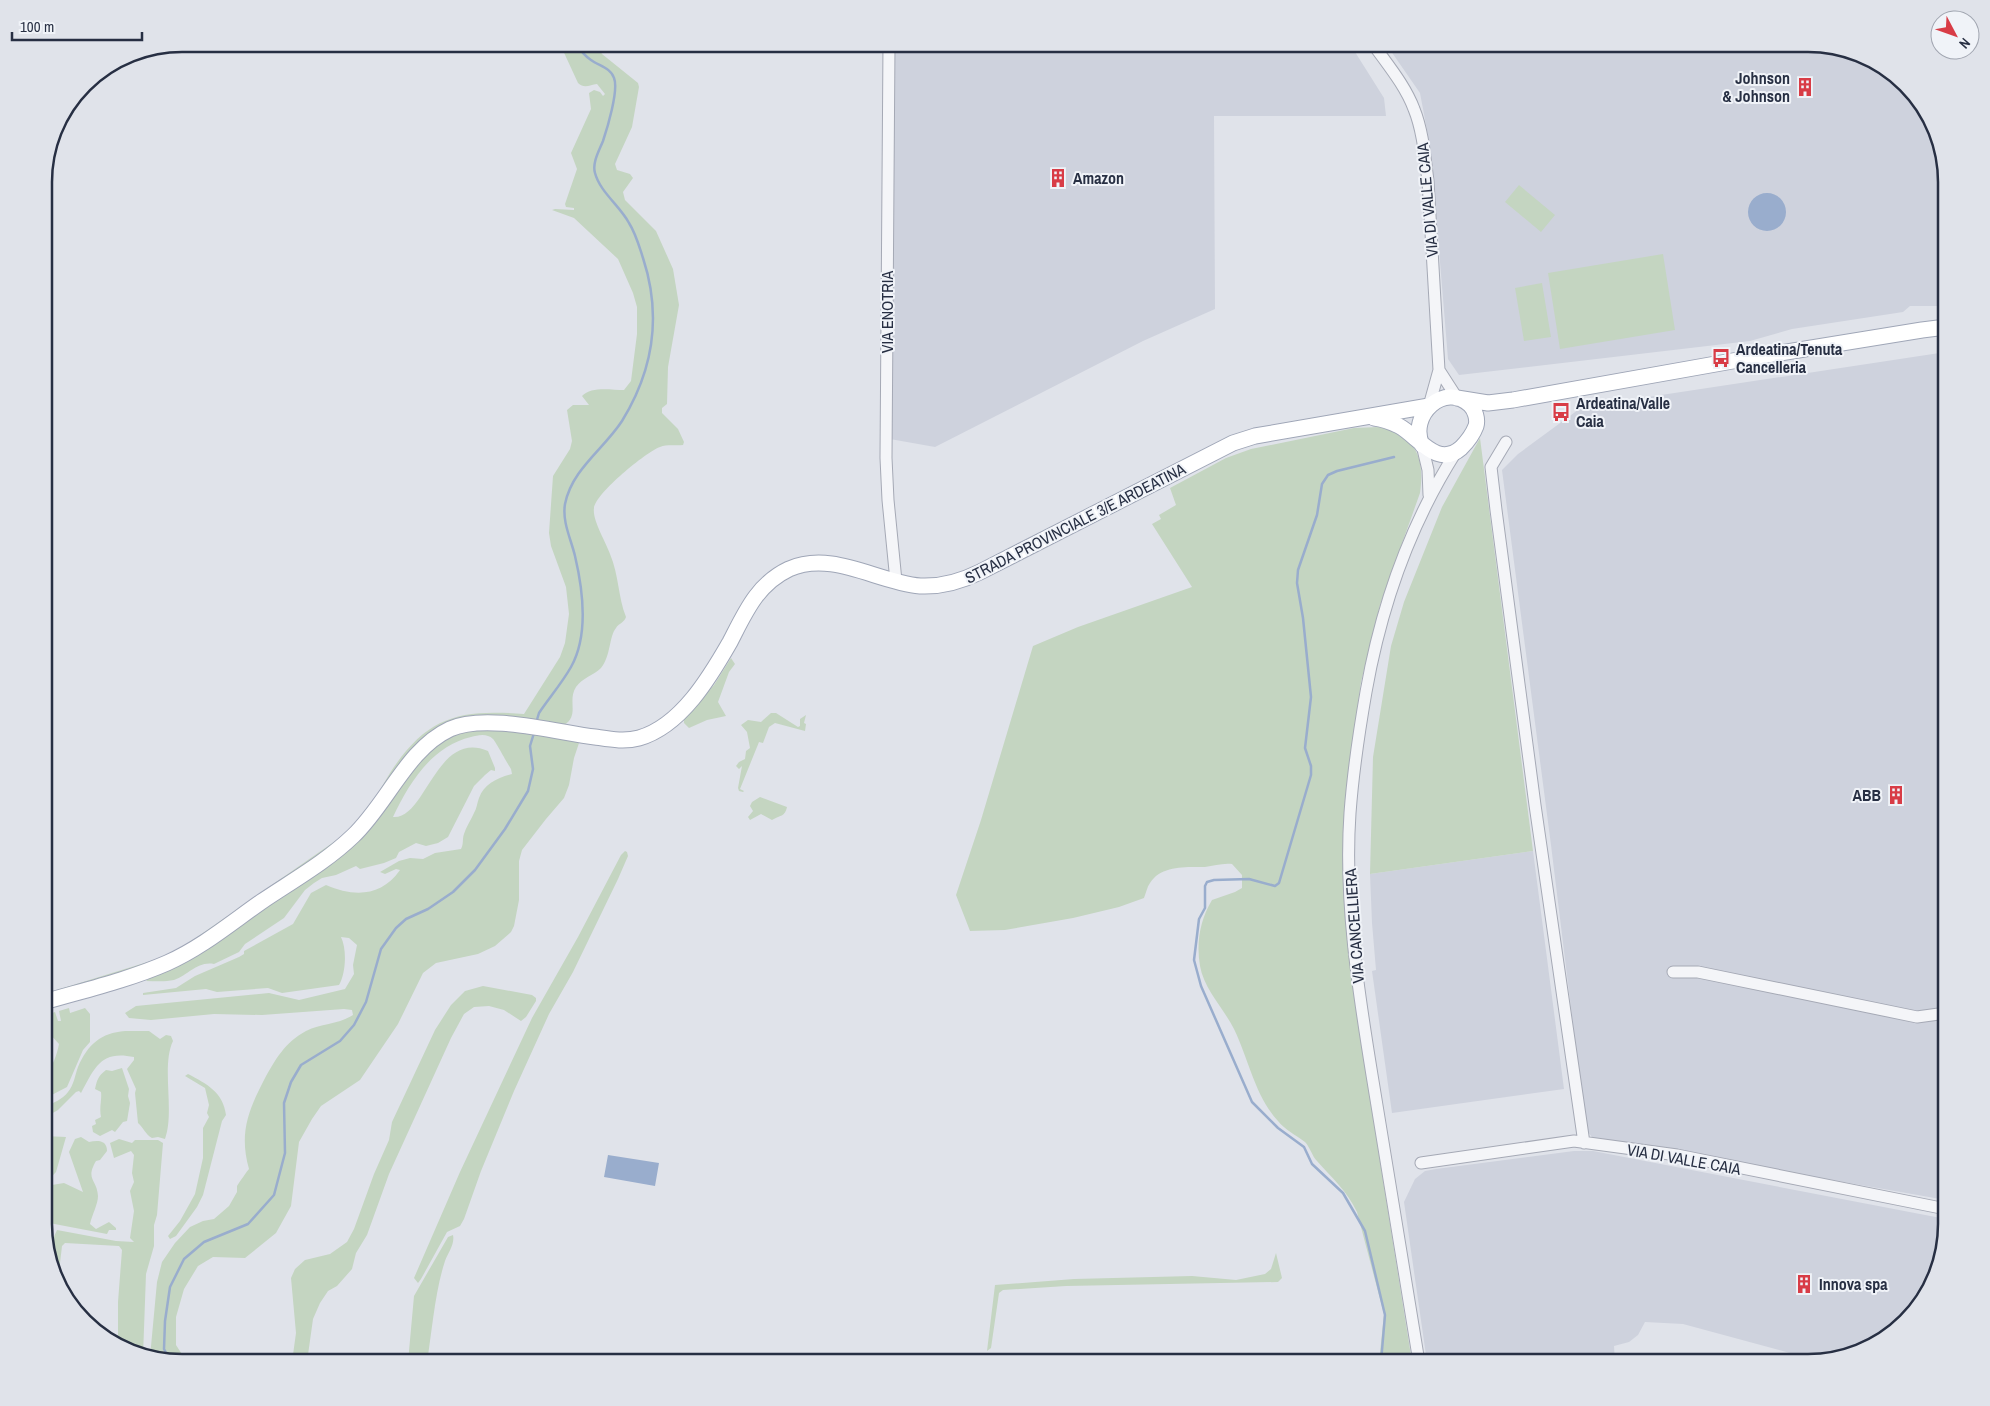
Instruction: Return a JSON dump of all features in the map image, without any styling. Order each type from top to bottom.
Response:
[{"type":"main road","points":[[1422,445],[1418,435],[1418,427],[1429,406],[1442,399],[1457,398],[1488,402],[1513,400],[1755,357],[1938,328]]},
{"type":"main road","points":[[1457,398],[1474,410],[1476,426]]},
{"type":"main road","points":[[1370,417],[1399,426],[1435,453],[1447,455],[1456,452],[1468,439],[1476,426],[1492,410],[1513,400]]},
{"type":"main road","name":"STRADA PROVINCIALE 3/E ARDEATINA","points":[[53,999],[159,966],[191,950],[342,846],[372,816],[426,745],[444,732],[462,724],[522,725],[558,732],[627,740],[646,736],[662,726],[683,708],[706,680],[754,598],[774,578],[790,569],[806,564],[823,563],[844,566],[896,581],[925,586],[961,580],[1233,443],[1255,436],[1429,406]]},
{"type":"street","name":"VIA ENOTRIA","points":[[889,52],[886,458],[896,581]]},
{"type":"street","name":"VIA DI VALLE CAIA","points":[[1378,52],[1403,88],[1415,110],[1428,181],[1439,370],[1429,406]]},
{"type":"street","name":"VIA DI VALLE CAIA","points":[[1439,370],[1457,398]]},
{"type":"street","points":[[1506,442],[1491,467],[1538,822],[1584,1143]]},
{"type":"street","name":"VIA CANCELLIERA","points":[[1422,445],[1428,470],[1429,497]]},
{"type":"street","name":"VIA CANCELLIERA","points":[[1418,1354],[1360,999],[1352,921],[1349,850],[1350,814],[1355,757],[1376,643],[1391,588],[1429,497],[1456,452]]},
{"type":"street","points":[[1673,972],[1698,972],[1917,1017],[1938,1014]]},
{"type":"street","name":"VIA DI VALLE CAIA","points":[[1421,1163],[1574,1141],[1677,1155],[1938,1207]]},
{"type":"shaded area","points":[[895,52],[1355,52],[1384,98],[1386,116],[1214,116],[1215,309],[1143,341],[935,447],[890,439]]},
{"type":"shaded area","name":"Johnson & Johnson","points":[[1392,52],[1807,52],[1849,59],[1887,79],[1911,103],[1928,133],[1933,149],[1938,183],[1938,306],[1910,306],[1903,312],[1792,329],[1750,341],[1459,375],[1448,359],[1433,177],[1420,93]]},
{"type":"shaded area","points":[[1938,353],[1938,1199],[1593,1138],[1586,1130],[1502,470],[1518,454],[1582,407]]},
{"type":"shaded area","points":[[1533,851],[1564,1089],[1392,1113],[1372,971],[1376,970],[1370,874]]},
{"type":"shaded area","points":[[1574,1151],[1593,1151],[1938,1217],[1936,1240],[1931,1265],[1911,1303],[1880,1332],[1849,1347],[1833,1351],[1794,1354],[1683,1324],[1645,1322],[1638,1335],[1629,1342],[1614,1346],[1614,1354],[1426,1354],[1404,1202],[1415,1179],[1425,1171]]},
{"type":"green space","points":[[564,52],[601,52],[638,83],[639,87],[632,127],[615,164],[617,170],[630,174],[633,178],[623,192],[625,200],[656,231],[673,269],[679,305],[668,367],[667,404],[662,408],[662,413],[678,429],[684,442],[683,445],[663,446],[653,450],[612,483],[597,501],[594,508],[597,525],[613,562],[626,617],[617,626],[612,636],[604,663],[601,668],[581,681],[576,687],[571,717],[564,725],[453,722],[352,833],[171,957],[53,995],[53,991],[167,956],[193,940],[351,830],[367,810],[404,754],[417,739],[432,728],[446,720],[463,715],[481,713],[524,714],[560,657],[565,643],[569,614],[566,587],[551,546],[549,533],[553,476],[570,449],[572,441],[567,410],[573,405],[589,405],[582,396],[591,391],[602,389],[624,390],[631,381],[637,334],[637,307],[618,259],[574,218],[552,210],[574,210],[574,208],[566,207],[565,204],[577,169],[571,153],[591,109],[589,93],[594,90],[600,92],[603,96],[605,94],[597,84],[585,86],[578,83]]},
{"type":"green space","points":[[1519,185],[1555,215],[1541,232],[1505,202]]},
{"type":"green space","points":[[1663,254],[1675,330],[1560,349],[1548,273]]},
{"type":"green space","points":[[1542,283],[1551,337],[1524,341],[1515,288]]},
{"type":"green space","points":[[1379,427],[1402,436],[1410,442],[1415,450],[1421,469],[1420,493],[1380,605],[1361,682],[1351,753],[1345,896],[1360,1036],[1411,1354],[1380,1354],[1384,1314],[1357,1212],[1344,1191],[1315,1159],[1305,1142],[1284,1127],[1270,1111],[1258,1089],[1234,1029],[1210,991],[1202,974],[1198,949],[1204,916],[1212,900],[1242,888],[1242,875],[1232,864],[1183,867],[1167,870],[1155,877],[1149,885],[1144,898],[1119,907],[1073,918],[1005,930],[970,931],[956,895],[981,820],[1033,646],[1078,627],[1192,587],[1152,524],[1161,519],[1159,515],[1176,505],[1170,488],[1226,458],[1251,449],[1354,428]]},
{"type":"green space","points":[[1480,438],[1533,851],[1370,874],[1373,757],[1391,646],[1404,602],[1442,507]]},
{"type":"green space","points":[[731,658],[735,664],[729,672],[718,702],[726,716],[707,720],[689,728],[684,723],[684,718],[714,685]]},
{"type":"green space","points":[[771,713],[776,713],[798,727],[800,726],[800,719],[806,715],[805,731],[775,723],[769,727],[763,743],[759,742],[740,789],[744,791],[739,791],[742,766],[739,769],[736,766],[745,759],[746,751],[750,748],[747,732],[741,725],[748,720],[761,722]]},
{"type":"green space","points":[[479,727],[577,739],[579,743],[564,798],[522,850],[519,861],[519,900],[511,932],[495,946],[478,954],[436,963],[423,973],[398,1024],[360,1080],[321,1106],[312,1119],[299,1142],[291,1206],[276,1233],[245,1258],[213,1257],[198,1266],[184,1289],[176,1317],[176,1345],[182,1354],[151,1349],[157,1282],[162,1262],[175,1243],[190,1227],[203,1221],[214,1219],[229,1206],[237,1192],[237,1186],[249,1169],[245,1145],[247,1123],[258,1091],[272,1065],[286,1046],[299,1035],[312,1028],[341,1021],[353,1015],[352,1010],[344,1009],[262,1015],[214,1014],[151,1020],[129,1018],[125,1013],[136,1006],[269,993],[299,1000],[345,989],[354,974],[353,965],[357,945],[349,938],[341,937],[345,961],[339,985],[282,993],[268,988],[217,992],[206,989],[143,995],[143,993],[176,988],[195,976],[244,954],[244,951],[293,924],[311,893],[326,885],[347,892],[357,893],[376,890],[393,879],[400,870],[396,869],[385,874],[380,872],[399,861],[410,858],[423,859],[435,853],[461,849],[463,836],[481,793],[492,782],[512,774],[511,769],[494,741],[491,737],[485,735],[474,736],[457,742],[433,757],[406,791],[393,817],[404,814],[414,805],[444,763],[456,752],[470,748],[488,751],[495,771],[491,770],[474,786],[448,837],[438,843],[426,846],[416,843],[399,852],[396,858],[384,863],[360,869],[356,866],[336,875],[322,878],[305,890],[284,918],[245,944],[239,952],[214,964],[198,966],[174,980],[146,981],[155,973],[198,952],[390,802],[425,756],[441,741],[463,730]]},
{"type":"green space","points":[[760,797],[787,807],[785,813],[772,820],[761,814],[750,820],[748,817],[753,811],[750,806],[752,802]]},
{"type":"green space","points":[[625,851],[628,856],[618,879],[573,972],[549,1014],[514,1091],[481,1171],[464,1219],[460,1226],[447,1232],[418,1283],[414,1278],[460,1172],[532,1018],[578,937],[621,855]]},
{"type":"green space","points":[[483,986],[532,995],[536,998],[536,1001],[526,1017],[521,1021],[504,1010],[489,1006],[474,1007],[464,1014],[451,1038],[389,1174],[367,1235],[356,1253],[352,1269],[337,1286],[328,1291],[320,1303],[313,1319],[308,1354],[293,1354],[296,1333],[291,1278],[295,1269],[305,1260],[330,1254],[347,1242],[354,1229],[374,1174],[389,1140],[392,1122],[435,1030],[451,1005],[465,991]]},
{"type":"green space","points":[[69,1008],[70,1013],[85,1008],[90,1014],[90,1042],[83,1050],[67,1087],[53,1094],[53,1063],[59,1044],[53,1037],[53,1013],[55,1012],[58,1021],[61,1021],[59,1011]]},
{"type":"green space","points":[[149,1031],[160,1039],[166,1035],[171,1036],[173,1041],[168,1063],[169,1115],[165,1139],[152,1138],[138,1123],[136,1089],[127,1069],[134,1060],[134,1057],[123,1055],[106,1058],[95,1068],[81,1093],[79,1091],[76,1092],[53,1113],[53,1103],[61,1099],[70,1089],[86,1052],[102,1037],[116,1032]]},
{"type":"green space","points":[[122,1068],[129,1089],[130,1103],[127,1121],[123,1122],[115,1132],[112,1130],[100,1136],[93,1132],[92,1126],[96,1124],[95,1120],[101,1117],[101,1092],[95,1089],[96,1083],[106,1070],[112,1071]]},
{"type":"green space","points":[[188,1074],[208,1085],[218,1095],[226,1115],[222,1121],[203,1195],[197,1207],[176,1236],[170,1239],[168,1236],[180,1221],[195,1194],[203,1158],[203,1128],[209,1117],[207,1113],[209,1105],[205,1088],[185,1076]]},
{"type":"green space","points":[[53,1136],[66,1137],[56,1172],[53,1175]]},
{"type":"green space","points":[[81,1137],[89,1142],[101,1142],[107,1147],[107,1151],[100,1160],[96,1161],[93,1167],[92,1176],[98,1196],[90,1224],[96,1229],[109,1222],[116,1230],[109,1230],[107,1234],[53,1224],[53,1185],[64,1183],[83,1192],[69,1152],[75,1139]]},
{"type":"green space","points":[[119,1139],[132,1143],[135,1140],[158,1140],[163,1143],[157,1215],[154,1225],[154,1246],[146,1274],[143,1348],[118,1336],[118,1302],[122,1250],[119,1246],[65,1243],[62,1246],[60,1266],[55,1249],[54,1238],[57,1230],[116,1241],[134,1242],[130,1238],[134,1211],[130,1191],[134,1182],[132,1173],[134,1155],[131,1151],[114,1158],[110,1143]]},
{"type":"green space","points":[[453,1235],[452,1245],[445,1261],[439,1285],[428,1354],[409,1354],[414,1296],[448,1237]]},
{"type":"green space","points":[[1276,1253],[1282,1278],[1278,1282],[1066,1286],[1003,1290],[999,1293],[991,1348],[987,1351],[995,1285],[1074,1279],[1192,1276],[1236,1280],[1265,1274],[1271,1269]]},
{"type":"water","points":[[1767,193],[1780,199],[1786,212],[1780,225],[1767,231],[1754,225],[1748,212],[1754,199]]},
{"type":"water","points":[[608,1155],[659,1163],[655,1186],[604,1177]]},
{"type":"waterway","points":[[536,723],[539,713],[571,667],[577,654],[582,627],[583,612],[580,583],[566,524],[565,504],[574,480],[615,431],[633,401],[648,362],[652,342],[652,301],[643,258],[631,227],[601,186],[594,169],[612,110],[615,91],[614,78],[608,69],[594,62],[582,52]]},
{"type":"waterway","points":[[1382,1354],[1385,1315],[1365,1231],[1343,1193],[1312,1164],[1304,1147],[1278,1128],[1252,1102],[1201,986],[1194,960],[1199,919],[1205,908],[1205,886],[1207,882],[1249,879],[1275,886],[1279,883],[1311,775],[1311,766],[1305,748],[1311,697],[1303,618],[1297,583],[1298,570],[1317,515],[1322,484],[1328,475],[1337,471],[1394,457]]},
{"type":"waterway","points":[[166,1352],[164,1349],[165,1321],[170,1287],[184,1259],[204,1242],[248,1224],[274,1195],[285,1153],[284,1103],[291,1082],[301,1065],[340,1041],[354,1025],[366,1002],[381,949],[396,928],[406,919],[428,909],[453,892],[475,870],[505,829],[528,791],[533,769],[530,746],[534,733]]},
{"type":"place","name":"Johnson & Johnson","points":[[1805,87]]},
{"type":"place","name":"Amazon","points":[[1058,178]]},
{"type":"place","name":"Ardeatina/Tenuta Cancelleria","points":[[1721,358]]},
{"type":"place","name":"Ardeatina/Valle Caia","points":[[1561,412]]},
{"type":"place","name":"ABB","points":[[1896,795]]},
{"type":"place","name":"Innova spa","points":[[1804,1284]]}]
